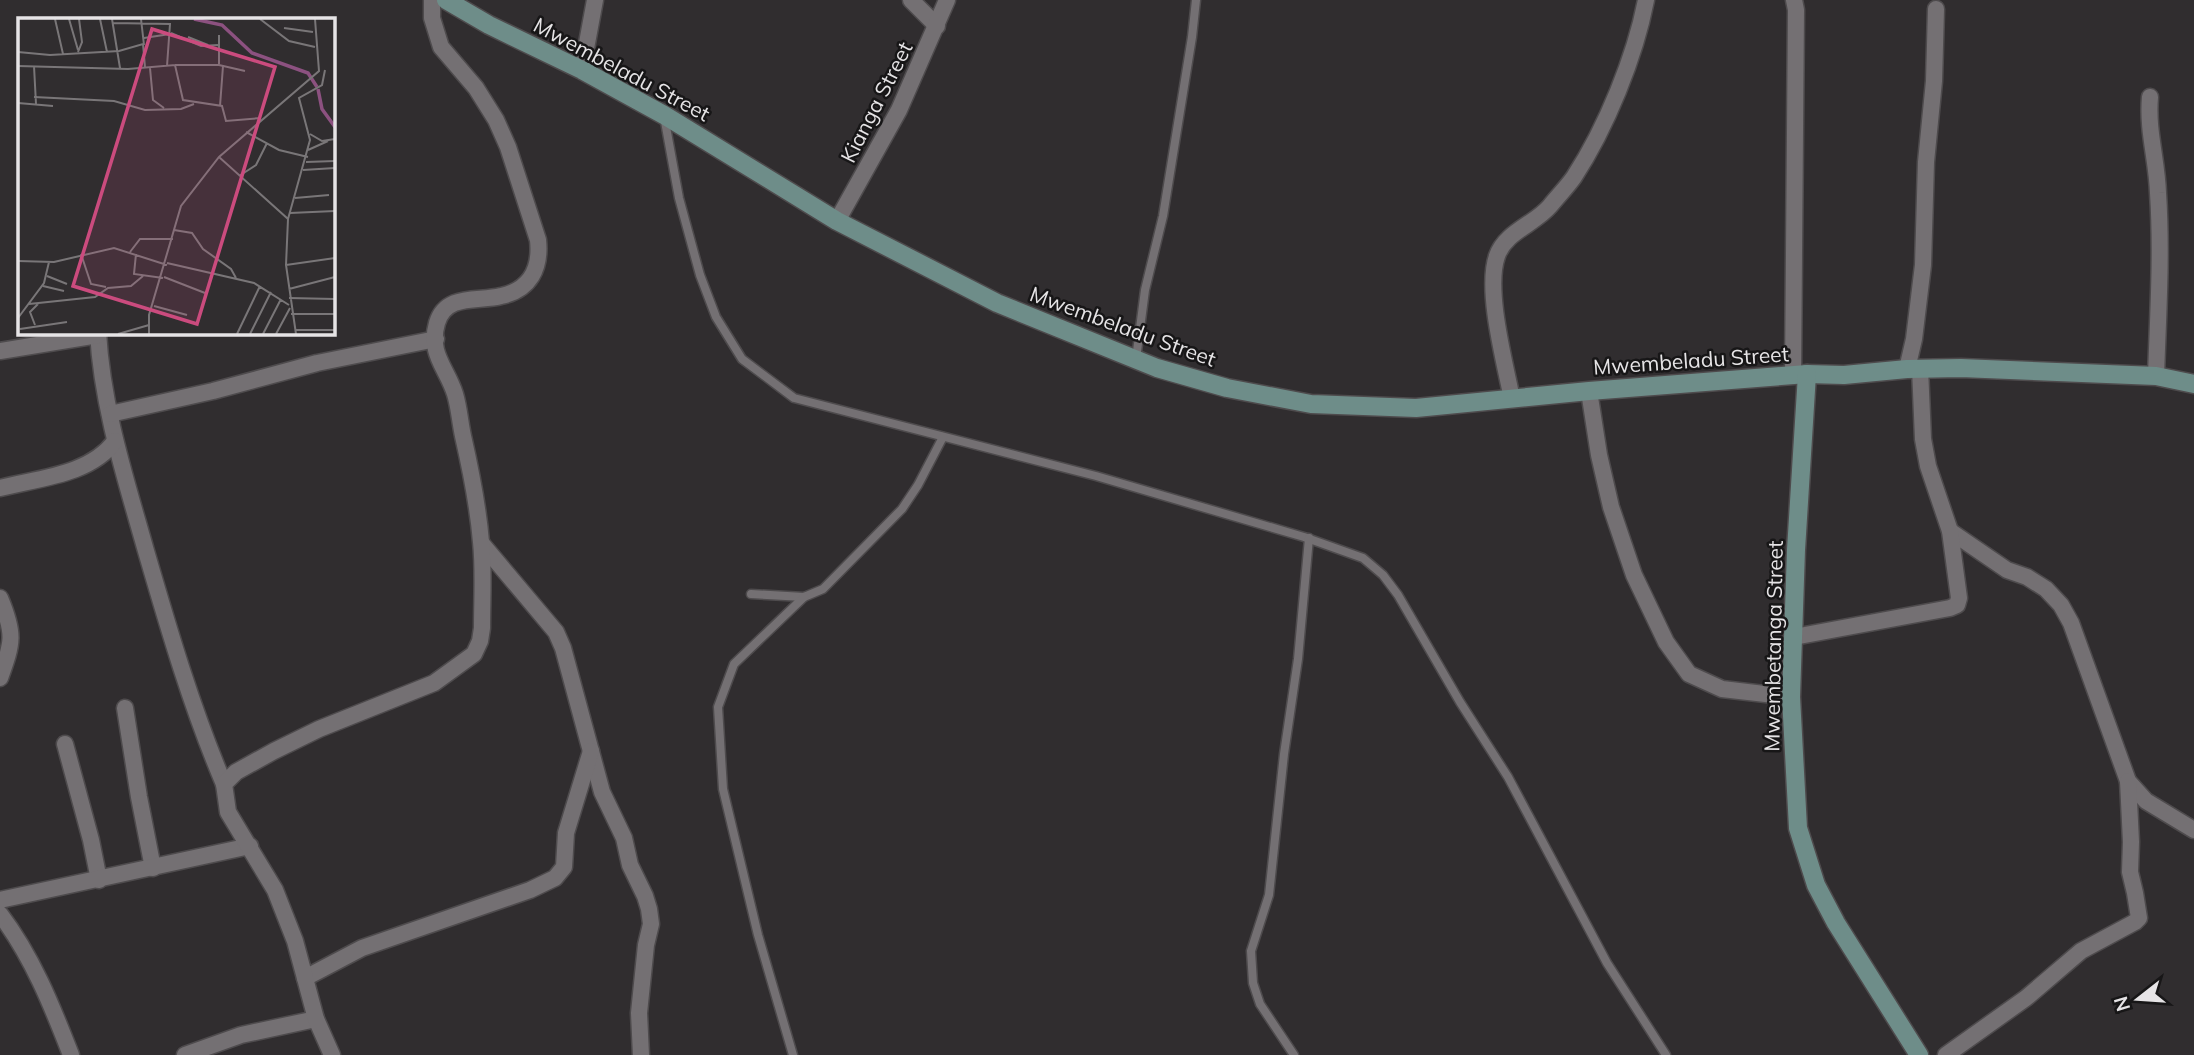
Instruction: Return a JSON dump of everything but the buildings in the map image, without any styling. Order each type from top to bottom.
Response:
[{"type":"street","points":[[224,785],[236,772],[274,751],[319,729],[434,682],[474,654],[480,641],[482,544],[473,481],[455,392],[435,351],[437,324],[448,307],[456,302],[502,296],[523,287],[536,271],[540,255],[538,240],[508,147],[496,120],[476,88],[441,47],[432,18],[432,0]]},
{"type":"street","name":"Mwembeladu Street","points":[[446,0],[664,115],[837,221],[997,303],[1157,368],[1227,388],[1311,404],[1416,408],[1800,374],[1844,375],[1913,369],[2156,376],[2194,384]]},
{"type":"street","points":[[582,70],[595,0]]},
{"type":"street","points":[[911,0],[937,26]]},
{"type":"street","name":"Kianga Street","points":[[837,221],[899,110],[947,0]]},
{"type":"street","points":[[1512,399],[1495,310],[1493,279],[1496,256],[1505,241],[1543,214],[1574,178],[1619,87],[1640,35],[1646,0]]},
{"type":"street","points":[[1794,0],[1800,374]]},
{"type":"street","points":[[1794,637],[1950,608],[1957,605],[1959,598],[1950,531],[1928,466],[1913,369],[1923,265],[1924,202],[1934,81],[1936,9]]},
{"type":"street","points":[[2150,97],[2148,121],[2160,224],[2156,376]]},
{"type":"street","points":[[0,351],[98,334],[110,414],[127,486],[192,702],[224,785],[228,812],[275,890],[295,941],[316,1019],[332,1055]]},
{"type":"street","points":[[110,414],[213,391],[317,363],[436,339]]},
{"type":"street","name":"Mwembetanga Street","points":[[1800,374],[1791,696],[1798,828],[1816,885],[1836,923],[1919,1055]]},
{"type":"street","points":[[1589,391],[1599,456],[1611,507],[1634,575],[1666,642],[1689,674],[1722,689],[1791,696]]},
{"type":"street","points":[[0,488],[82,466],[99,458],[116,441]]},
{"type":"street","points":[[1946,1055],[2026,998],[2081,951],[2138,918],[2136,894],[2130,872],[2128,781],[2071,624],[2061,605],[2046,589],[2027,577],[2007,570],[1950,531]]},
{"type":"street","points":[[482,544],[556,632],[603,792],[624,838],[630,865],[645,896],[651,924],[639,1013],[641,1055]]},
{"type":"street","points":[[0,598],[11,628],[11,645],[0,678]]},
{"type":"street","points":[[125,708],[153,869]]},
{"type":"street","points":[[65,744],[99,880]]},
{"type":"street","points":[[305,978],[362,948],[530,890],[555,878],[564,867],[566,834],[591,751]]},
{"type":"street","points":[[2128,781],[2146,801],[2194,830]]},
{"type":"street","points":[[0,901],[250,846]]},
{"type":"street","points":[[0,914],[29,959],[46,992],[71,1055]]},
{"type":"street","points":[[186,1055],[241,1035],[316,1019]]},
{"type":"lane","points":[[1136,359],[1145,290],[1163,216],[1196,0]]},
{"type":"lane","points":[[664,115],[679,198],[700,275],[716,317],[742,359],[794,398],[1097,476],[1309,538],[1363,558],[1383,575],[1398,595],[1460,702],[1508,777],[1607,963],[1666,1055]]},
{"type":"lane","points":[[793,1055],[758,935],[723,789],[718,707],[734,664],[804,597],[823,589],[902,509],[918,485],[943,436]]},
{"type":"lane","points":[[1294,1055],[1260,1004],[1253,983],[1251,951],[1269,895],[1282,767],[1298,659],[1309,538]]},
{"type":"lane","points":[[751,594],[804,597]]}]
